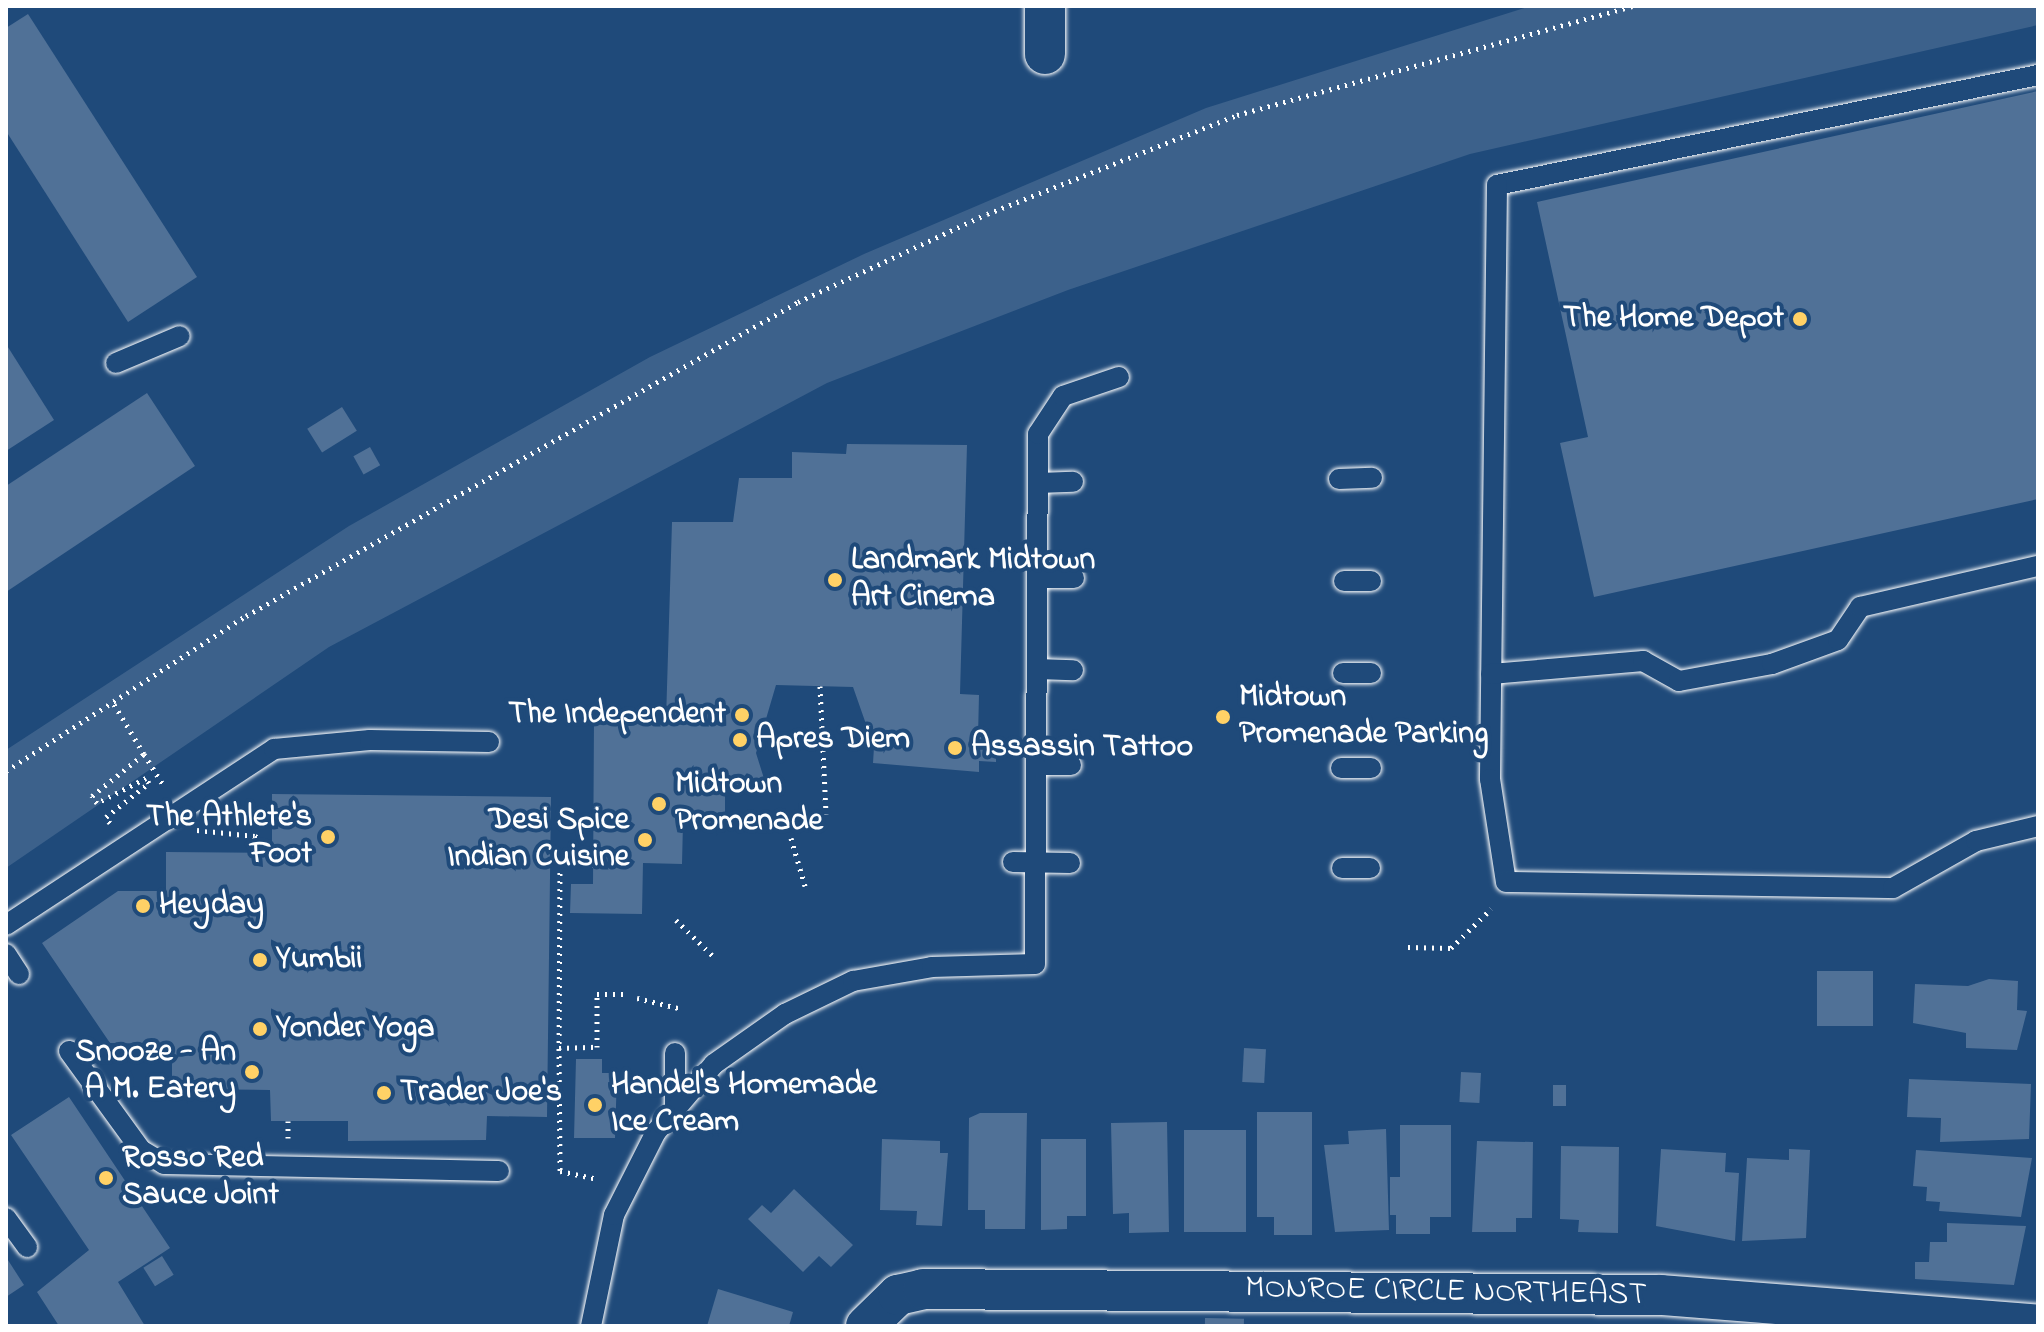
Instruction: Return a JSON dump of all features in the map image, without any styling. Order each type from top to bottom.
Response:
[{"type":"street","points":[[1045,6],[1045,54]]},
{"type":"street","name":"MONROE CIRCLE NORTHEAST","points":[[866,1326],[898,1295],[923,1289],[1361,1309],[1661,1295],[2038,1325]]},
{"type":"lane","points":[[2038,75],[1497,185],[1490,779],[1506,882],[1893,888],[1976,841],[2038,826]]},
{"type":"lane","points":[[116,363],[180,336]]},
{"type":"lane","points":[[591,1326],[614,1215],[656,1132],[714,1064],[785,1014],[853,981],[932,967],[1035,964],[1038,434],[1063,396],[1119,377]]},
{"type":"lane","points":[[1339,479],[1372,478]]},
{"type":"lane","points":[[1038,483],[1073,482]]},
{"type":"lane","points":[[1491,674],[1643,661],[1679,681],[1772,664],[1838,640],[1860,607],[2038,566]]},
{"type":"lane","points":[[1037,578],[1074,578]]},
{"type":"lane","points":[[1344,581],[1371,581]]},
{"type":"lane","points":[[1037,669],[1073,670]]},
{"type":"lane","points":[[1343,673],[1371,673]]},
{"type":"lane","points":[[6,925],[274,749],[370,740],[489,742]]},
{"type":"lane","points":[[1036,765],[1071,765]]},
{"type":"lane","points":[[1341,768],[1371,768]]},
{"type":"lane","points":[[1013,862],[1070,863]]},
{"type":"lane","points":[[1342,868],[1370,868]]},
{"type":"lane","points":[[6,954],[19,974]]},
{"type":"lane","points":[[69,1051],[141,1150],[164,1164],[499,1171]]},
{"type":"lane","points":[[675,1053],[675,1110]]},
{"type":"lane","points":[[6,1218],[27,1247]]},
{"type":"path","points":[[6,771],[246,616],[798,302],[974,220],[1237,115],[1632,6]]},
{"type":"path","points":[[820,686],[826,814]]},
{"type":"path","points":[[112,701],[166,789],[154,796]]},
{"type":"path","points":[[143,803],[110,823],[106,817],[149,783],[146,778],[97,803],[92,796],[144,754]]},
{"type":"path","points":[[791,838],[805,886]]},
{"type":"path","points":[[593,865],[560,865],[559,1048],[560,1171],[594,1178]]},
{"type":"path","points":[[1408,947],[1451,948],[1491,909]]},
{"type":"path","points":[[676,920],[713,956]]},
{"type":"path","points":[[559,1048],[597,1047],[597,994],[624,994]]},
{"type":"path","points":[[637,998],[682,1009]]},
{"type":"path","points":[[288,1121],[288,1138]]},
{"type":"shaded area","points":[[1531,6],[2038,6],[2038,25],[1470,154],[1068,290],[827,383],[329,647],[6,868],[6,750],[349,526],[650,357],[864,254],[1206,108]]},
{"type":"building","points":[[28,14],[197,277],[128,322],[6,131],[6,28]]},
{"type":"building","name":"The Home Depot","points":[[2038,91],[2038,499],[1594,597],[1560,443],[1588,437],[1537,202]]},
{"type":"building","points":[[6,344],[54,420],[6,451]]},
{"type":"building","points":[[147,393],[195,466],[6,592],[6,486]]},
{"type":"building","points":[[342,407],[357,431],[322,452],[307,429]]},
{"type":"building","points":[[847,444],[967,445],[960,694],[979,695],[978,737],[996,737],[996,762],[979,761],[979,772],[873,763],[874,747],[853,687],[776,685],[756,753],[766,785],[725,785],[725,824],[683,823],[682,864],[643,863],[642,914],[570,913],[571,884],[593,884],[594,718],[666,720],[672,522],[733,522],[739,478],[792,478],[792,452],[846,454]]},
{"type":"building","points":[[370,447],[380,465],[364,475],[353,456]]},
{"type":"building","points":[[272,794],[551,797],[547,1117],[487,1116],[486,1140],[348,1141],[348,1121],[271,1121],[270,1090],[172,1089],[172,1044],[110,1043],[42,943],[118,891],[166,891],[166,852],[272,853]]},
{"type":"building","points":[[1817,971],[1873,971],[1873,1026],[1817,1026]]},
{"type":"building","points":[[1989,979],[2018,981],[2017,1010],[2027,1011],[2017,1050],[1966,1048],[1966,1033],[1913,1023],[1915,984],[1968,986]]},
{"type":"building","points":[[1244,1048],[1266,1049],[1264,1083],[1242,1082]]},
{"type":"building","name":"Handel's Homemade Ice Cream","points":[[576,1059],[602,1059],[602,1073],[617,1073],[615,1138],[574,1138]]},
{"type":"building","points":[[1461,1072],[1481,1073],[1479,1103],[1459,1102]]},
{"type":"building","points":[[1909,1079],[2031,1084],[2029,1139],[1940,1142],[1941,1118],[1907,1117]]},
{"type":"building","points":[[1553,1085],[1566,1085],[1566,1106],[1553,1106]]},
{"type":"building","points":[[69,1097],[170,1248],[118,1282],[145,1326],[59,1326],[37,1292],[89,1250],[11,1135]]},
{"type":"building","points":[[1257,1112],[1312,1112],[1312,1235],[1274,1235],[1274,1217],[1257,1217]]},
{"type":"building","points":[[980,1113],[1027,1113],[1025,1229],[985,1229],[985,1210],[968,1210],[969,1118]]},
{"type":"building","points":[[1167,1122],[1169,1232],[1129,1233],[1129,1213],[1113,1214],[1111,1123]]},
{"type":"building","points":[[1400,1125],[1451,1125],[1451,1217],[1430,1217],[1430,1234],[1396,1234],[1396,1215],[1390,1215],[1390,1177],[1400,1177]]},
{"type":"building","points":[[1386,1129],[1389,1230],[1335,1232],[1324,1145],[1349,1144],[1348,1131]]},
{"type":"building","points":[[1184,1130],[1246,1130],[1246,1232],[1184,1232]]},
{"type":"building","points":[[882,1139],[940,1141],[940,1153],[948,1153],[942,1226],[916,1225],[917,1211],[880,1210]]},
{"type":"building","points":[[1041,1139],[1086,1139],[1086,1216],[1067,1216],[1067,1229],[1041,1230]]},
{"type":"building","points":[[1477,1141],[1533,1142],[1532,1218],[1516,1218],[1516,1232],[1472,1232]]},
{"type":"building","points":[[1561,1146],[1619,1147],[1618,1233],[1578,1232],[1579,1220],[1560,1219]]},
{"type":"building","points":[[1661,1149],[1726,1153],[1725,1172],[1739,1173],[1735,1241],[1656,1226]]},
{"type":"building","points":[[1789,1149],[1810,1150],[1806,1238],[1742,1241],[1747,1158],[1789,1160]]},
{"type":"building","points":[[1916,1150],[2032,1158],[2021,1217],[1939,1211],[1940,1202],[1926,1201],[1927,1187],[1913,1186]]},
{"type":"building","points":[[794,1189],[853,1245],[831,1267],[819,1256],[803,1272],[748,1219],[762,1205],[771,1213]]},
{"type":"building","points":[[1947,1223],[2026,1226],[2014,1285],[1915,1279],[1915,1262],[1929,1262],[1930,1242],[1947,1242]]},
{"type":"building","points":[[162,1256],[174,1275],[155,1286],[143,1268]]},
{"type":"building","points":[[6,1257],[24,1285],[6,1297]]},
{"type":"building","points":[[718,1289],[793,1312],[789,1326],[707,1326]]},
{"type":"building","points":[[1205,1318],[1244,1319],[1244,1326],[1205,1326]]},
{"type":"place","name":"The Home Depot","points":[[1800,319]]},
{"type":"place","name":"Landmark Midtown Art Cinema","points":[[835,580]]},
{"type":"place","name":"The Independent","points":[[742,715]]},
{"type":"place","name":"Midtown Promenade Parking","points":[[1223,717]]},
{"type":"place","name":"Apres Diem","points":[[740,740]]},
{"type":"place","name":"Assassin Tattoo","points":[[955,748]]},
{"type":"place","name":"Midtown Promenade","points":[[659,804]]},
{"type":"place","name":"The Athlete's Foot","points":[[328,837]]},
{"type":"place","name":"Desi Spice Indian Cuisine","points":[[645,840]]},
{"type":"place","name":"Heyday","points":[[143,906]]},
{"type":"place","name":"Yumbii","points":[[260,960]]},
{"type":"place","name":"Yonder Yoga","points":[[260,1029]]},
{"type":"place","name":"Snooze - An A M. Eatery","points":[[252,1072]]},
{"type":"place","name":"Trader Joe's","points":[[384,1093]]},
{"type":"place","name":"Handel's Homemade Ice Cream","points":[[595,1105]]},
{"type":"place","name":"Rosso Red Sauce Joint","points":[[106,1178]]}]
